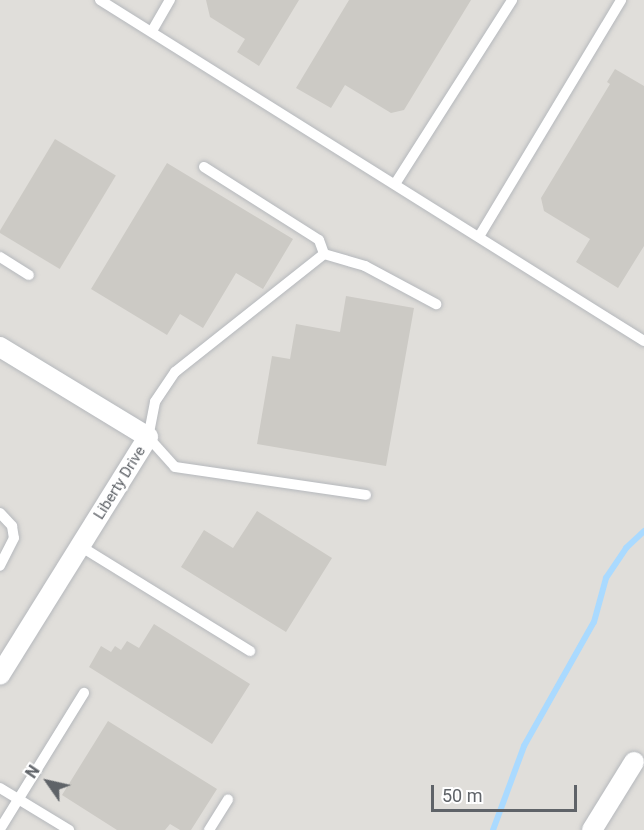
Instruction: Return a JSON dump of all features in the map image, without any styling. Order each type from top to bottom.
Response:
[{"type":"street","name":"Liberty Drive","points":[[0,347],[148,437],[3,664]]},
{"type":"street","points":[[592,830],[641,762]]},
{"type":"lane","points":[[100,0],[480,235],[644,341]]},
{"type":"lane","points":[[152,31],[170,0]]},
{"type":"lane","points":[[395,184],[512,0]]},
{"type":"lane","points":[[480,235],[621,0]]},
{"type":"lane","points":[[204,168],[319,240],[324,254]]},
{"type":"lane","points":[[324,254],[365,266],[436,304]]},
{"type":"lane","points":[[324,254],[175,372],[154,402],[148,437],[175,467],[366,495]]},
{"type":"lane","points":[[0,257],[29,275]]},
{"type":"lane","points":[[0,513],[12,526],[14,538],[0,566]]},
{"type":"lane","points":[[80,546],[250,651]]},
{"type":"lane","points":[[0,829],[84,693]]},
{"type":"lane","points":[[0,788],[69,830]]},
{"type":"lane","points":[[209,830],[228,799]]},
{"type":"shaded area","points":[[0,0],[644,0],[644,830],[0,830]]},
{"type":"building","points":[[206,0],[299,0],[259,66],[237,52],[245,39],[210,17]]},
{"type":"building","points":[[349,0],[471,0],[404,110],[391,113],[345,85],[331,108],[296,88]]},
{"type":"building","points":[[615,69],[644,86],[644,246],[618,288],[576,262],[590,239],[544,211],[541,198],[610,84],[607,82]]},
{"type":"building","points":[[55,139],[116,176],[60,269],[0,233]]},
{"type":"building","points":[[167,163],[293,239],[263,289],[236,273],[203,328],[180,314],[167,335],[91,289]]},
{"type":"building","points":[[346,296],[414,308],[386,466],[257,444],[272,356],[290,359],[296,324],[340,332]]},
{"type":"building","points":[[257,511],[332,558],[286,632],[181,567],[204,530],[233,548]]},
{"type":"building","points":[[154,624],[250,684],[212,744],[89,667],[101,646],[111,652],[115,646],[121,650],[127,641],[139,648]]},
{"type":"building","points":[[108,721],[217,789],[191,830],[180,830],[170,824],[165,830],[117,830],[62,795]]},
{"type":"waterway","points":[[493,830],[524,746],[594,622],[606,578],[626,548],[644,531]]}]
